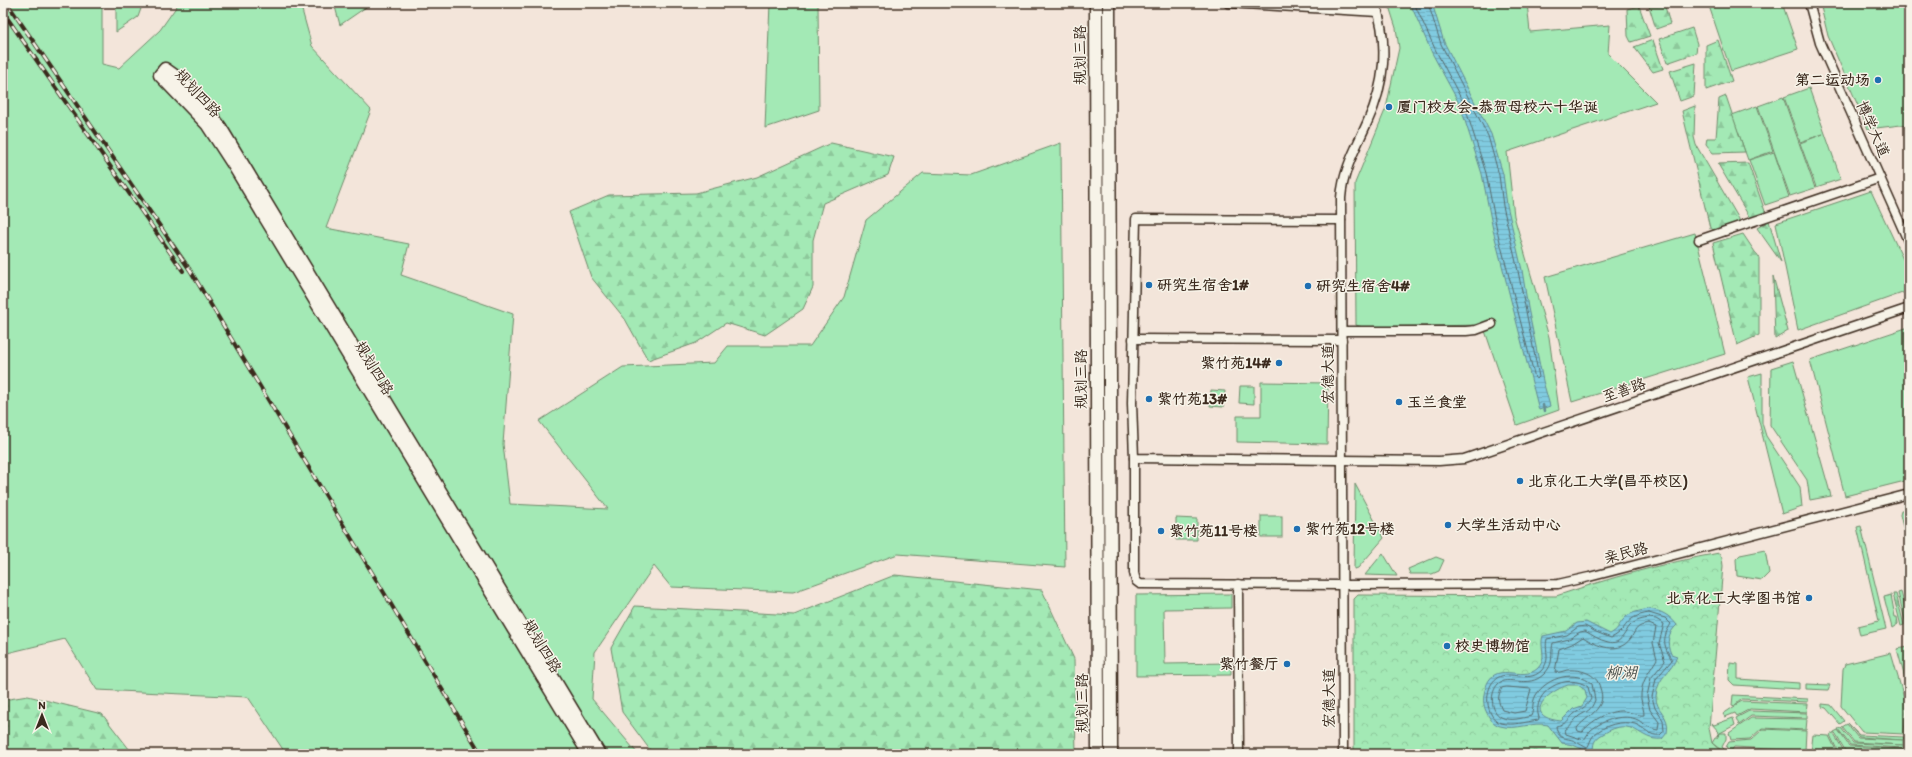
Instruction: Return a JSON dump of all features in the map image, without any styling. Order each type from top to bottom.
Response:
[{"type":"main road","name":"规划三路","points":[[1096,3],[1103,459],[1110,754]]},
{"type":"main road","name":"规划三路","points":[[1098,754],[1109,3]]},
{"type":"main road","name":"规划四路","points":[[588,754],[233,164],[207,124],[160,76],[165,69],[180,79],[201,101],[220,127],[600,754]]},
{"type":"street","points":[[1229,3],[1378,12]]},
{"type":"street","name":"宏德大道","points":[[1343,754],[1342,182],[1351,156],[1374,106],[1381,84],[1384,44],[1375,3]]},
{"type":"street","name":"博学大道","points":[[1809,3],[1820,43],[1909,243]]},
{"type":"street","points":[[1700,240],[1880,178]]},
{"type":"street","points":[[1134,458],[1133,339],[1136,219],[1341,220]]},
{"type":"street","name":"至善路","points":[[1134,458],[1342,461],[1439,461],[1464,459],[1909,308]]},
{"type":"street","points":[[1133,339],[1342,336],[1466,331],[1476,330],[1492,324]]},
{"type":"street","name":"亲民路","points":[[1134,458],[1133,511],[1136,581],[1140,584],[1558,584],[1589,578],[1909,494]]},
{"type":"street","points":[[1238,584],[1239,754]]},
{"type":"green space","points":[[3,3],[102,3],[102,64],[119,68],[160,30],[179,3],[300,3],[312,46],[371,110],[326,228],[409,244],[401,275],[513,314],[503,444],[510,504],[608,509],[539,421],[623,367],[714,363],[728,346],[810,346],[844,297],[866,220],[923,173],[971,175],[1061,143],[1065,567],[898,554],[793,592],[671,587],[654,566],[595,652],[592,699],[638,754],[286,754],[248,697],[97,690],[65,639],[3,654]]},
{"type":"green space","points":[[116,3],[143,3],[138,17],[116,32]]},
{"type":"green space","points":[[334,3],[372,3],[340,25]]},
{"type":"green space","points":[[770,3],[818,3],[819,110],[765,128]]},
{"type":"green space","points":[[1388,3],[1527,3],[1530,32],[1610,25],[1608,54],[1656,102],[1507,152],[1514,216],[1549,337],[1559,410],[1517,425],[1483,325],[1363,327],[1356,325],[1355,183],[1386,108],[1399,48],[1396,28]]},
{"type":"green space","points":[[1648,3],[1664,3],[1670,24],[1656,29]]},
{"type":"green space","points":[[1708,3],[1782,3],[1798,49],[1731,71]]},
{"type":"green space","name":"第二运动场","points":[[1820,3],[1909,3],[1909,124],[1868,129],[1828,36]]},
{"type":"green space","points":[[1639,6],[1650,36],[1631,42],[1628,36],[1627,9]]},
{"type":"green space","points":[[1692,28],[1697,44],[1696,53],[1667,63],[1659,39]]},
{"type":"green space","points":[[1653,40],[1663,69],[1653,72],[1634,47]]},
{"type":"green space","points":[[1718,40],[1732,81],[1706,90],[1706,45]]},
{"type":"green space","points":[[1696,63],[1694,96],[1680,101],[1670,71]]},
{"type":"green space","points":[[1809,88],[1841,179],[1816,187],[1800,143],[1823,134],[1800,142],[1784,97]]},
{"type":"green space","points":[[1726,96],[1745,152],[1713,153],[1706,144],[1707,138],[1716,138],[1719,99]]},
{"type":"green space","points":[[1783,97],[1815,188],[1790,196],[1758,106]]},
{"type":"green space","points":[[1695,106],[1694,137],[1696,145],[1739,219],[1739,222],[1714,230],[1710,228],[1682,111]]},
{"type":"green space","points":[[1757,106],[1773,151],[1748,160],[1732,115]]},
{"type":"green space","points":[[831,143],[894,157],[888,175],[823,203],[813,240],[813,287],[803,309],[765,335],[726,323],[696,343],[648,360],[625,319],[591,277],[569,212],[609,195],[696,193],[757,177]]},
{"type":"green space","points":[[1774,152],[1789,197],[1765,205],[1749,160]]},
{"type":"green space","points":[[1748,163],[1766,214],[1750,218],[1718,164]]},
{"type":"green space","points":[[1871,191],[1909,272],[1908,291],[1798,330],[1776,223]]},
{"type":"green space","points":[[1769,221],[1781,262],[1757,228]]},
{"type":"green space","points":[[1695,233],[1725,354],[1572,402],[1545,277]]},
{"type":"green space","points":[[1743,234],[1759,258],[1759,335],[1737,345],[1713,243]]},
{"type":"green space","points":[[1773,276],[1788,331],[1775,339]]},
{"type":"green space","points":[[1909,327],[1909,480],[1845,496],[1810,360]]},
{"type":"green space","points":[[1793,361],[1831,496],[1810,500],[1807,480],[1770,425],[1771,368]]},
{"type":"green space","points":[[1762,373],[1762,423],[1766,436],[1800,487],[1802,507],[1782,514],[1748,377]]},
{"type":"green space","points":[[1261,382],[1328,383],[1327,444],[1237,442],[1237,416],[1261,416]]},
{"type":"green space","points":[[1240,386],[1254,386],[1254,404],[1239,403]]},
{"type":"green space","points":[[1211,390],[1225,391],[1223,407],[1210,406]]},
{"type":"green space","points":[[1355,484],[1384,538],[1358,568],[1354,569]]},
{"type":"green space","points":[[1905,510],[1909,520],[1909,540],[1906,539],[1900,515],[1901,511]]},
{"type":"green space","points":[[1261,516],[1282,516],[1282,537],[1261,537]]},
{"type":"green space","points":[[1176,518],[1197,519],[1197,540],[1176,540]]},
{"type":"green space","points":[[1861,526],[1886,629],[1860,635],[1858,626],[1879,621],[1857,527]]},
{"type":"green space","points":[[1765,550],[1769,573],[1762,580],[1737,576],[1736,559],[1740,555]]},
{"type":"green space","points":[[1383,553],[1397,576],[1365,575]]},
{"type":"green space","points":[[1719,553],[1722,558],[1723,566],[1709,728],[1712,743],[1724,754],[1631,754],[1621,752],[1364,754],[1356,752],[1354,749],[1354,599],[1358,595],[1556,596],[1596,583],[1678,561]]},
{"type":"green space","points":[[1436,557],[1444,560],[1439,571],[1432,574],[1410,574],[1408,569]]},
{"type":"green space","points":[[895,575],[1042,590],[1074,659],[1076,754],[653,754],[622,712],[611,648],[635,606],[794,615]]},
{"type":"green space","points":[[1901,592],[1909,623],[1906,624],[1898,593]]},
{"type":"green space","points":[[1231,594],[1231,608],[1164,609],[1165,664],[1231,663],[1231,675],[1136,676],[1136,595]]},
{"type":"green space","points":[[1893,594],[1896,594],[1904,625],[1901,626]]},
{"type":"green space","points":[[1891,595],[1895,617],[1897,617],[1898,624],[1892,628],[1884,597]]},
{"type":"green space","points":[[1909,647],[1909,683],[1906,682],[1897,649]]},
{"type":"green space","points":[[1891,653],[1906,705],[1904,734],[1862,732],[1841,706],[1843,669],[1845,664]]},
{"type":"green space","points":[[1730,663],[1738,664],[1738,679],[1799,683],[1799,689],[1734,685],[1729,680]]},
{"type":"green space","points":[[1806,684],[1830,685],[1828,690],[1806,689]]},
{"type":"green space","points":[[1733,695],[1808,699],[1808,702],[1742,699],[1735,705],[1742,701],[1808,704],[1807,712],[1750,709],[1737,716],[1735,713],[1725,717],[1723,714],[1735,706],[1732,705]]},
{"type":"green space","points":[[28,696],[102,714],[133,754],[3,754],[3,700]]},
{"type":"green space","points":[[1822,704],[1831,705],[1844,721],[1840,724],[1826,708],[1822,707]]},
{"type":"green space","points":[[1749,711],[1807,713],[1807,718],[1751,716],[1739,725],[1736,718]]},
{"type":"green space","points":[[1733,718],[1735,725],[1720,733],[1716,737],[1719,732],[1711,723],[1714,725]]},
{"type":"green space","points":[[1751,718],[1807,719],[1806,730],[1762,728],[1750,739],[1731,740],[1729,733]]},
{"type":"green space","points":[[1848,723],[1859,735],[1904,737],[1903,740],[1859,737]]},
{"type":"green space","points":[[1847,724],[1858,738],[1903,740],[1903,745],[1854,742],[1842,727]]},
{"type":"green space","points":[[1841,728],[1853,743],[1903,745],[1903,748],[1850,745],[1838,729]]},
{"type":"green space","points":[[1763,729],[1806,731],[1805,751],[1734,747],[1731,751],[1726,747],[1729,742],[1751,740]]},
{"type":"green space","points":[[1838,730],[1849,746],[1903,749],[1902,752],[1845,750],[1834,732]]},
{"type":"green space","points":[[1720,733],[1726,733],[1726,739],[1722,747],[1725,750],[1725,753],[1712,743]]},
{"type":"green space","points":[[1833,733],[1844,751],[1902,754],[1839,754],[1830,735]]},
{"type":"green space","points":[[1813,735],[1829,736],[1838,754],[1811,753]]},
{"type":"water","points":[[1410,3],[1432,3],[1444,42],[1491,134],[1503,174],[1507,205],[1522,270],[1543,381],[1550,406],[1539,410],[1493,230],[1482,174],[1460,105],[1432,53]]},
{"type":"water","name":"柳湖","points":[[1649,609],[1661,612],[1668,616],[1677,625],[1672,631],[1668,642],[1671,654],[1677,656],[1675,662],[1659,683],[1656,696],[1656,701],[1665,717],[1668,727],[1667,733],[1662,739],[1647,737],[1636,730],[1622,727],[1603,734],[1598,738],[1593,747],[1594,754],[1582,754],[1582,749],[1573,745],[1562,743],[1548,725],[1536,724],[1506,727],[1498,725],[1490,718],[1485,709],[1484,701],[1485,690],[1489,680],[1494,675],[1501,673],[1524,674],[1538,668],[1541,664],[1543,656],[1543,636],[1566,631],[1577,623],[1586,622],[1610,634],[1628,615]],"holes":[[[1568,685],[1578,685],[1585,690],[1587,698],[1582,706],[1573,709],[1561,721],[1549,719],[1543,715],[1540,710],[1541,704],[1551,693]]]},
{"type":"waterway","points":[[1543,405],[1544,411]]},
{"type":"railway","points":[[7,3],[190,270],[481,754]]},
{"type":"railway","points":[[3,12],[183,271]]},
{"type":"place","name":"第二运动场","points":[[1878,80]]},
{"type":"place","name":"厦门校友会-恭贺母校六十华诞","points":[[1389,107]]},
{"type":"place","name":"研究生宿舍1#","points":[[1149,285]]},
{"type":"place","name":"研究生宿舍4#","points":[[1308,286]]},
{"type":"place","name":"紫竹苑14#","points":[[1279,363]]},
{"type":"place","name":"紫竹苑13#","points":[[1149,399]]},
{"type":"place","name":"玉兰食堂","points":[[1399,402]]},
{"type":"place","name":"北京化工大学(昌平校区)","points":[[1520,481]]},
{"type":"place","name":"大学生活动中心","points":[[1448,525]]},
{"type":"place","name":"紫竹苑12号楼","points":[[1297,529]]},
{"type":"place","name":"紫竹苑11号楼","points":[[1161,531]]},
{"type":"place","name":"北京化工大学图书馆","points":[[1809,598]]},
{"type":"place","name":"校史博物馆","points":[[1447,646]]},
{"type":"place","name":"紫竹餐厅","points":[[1287,664]]}]
